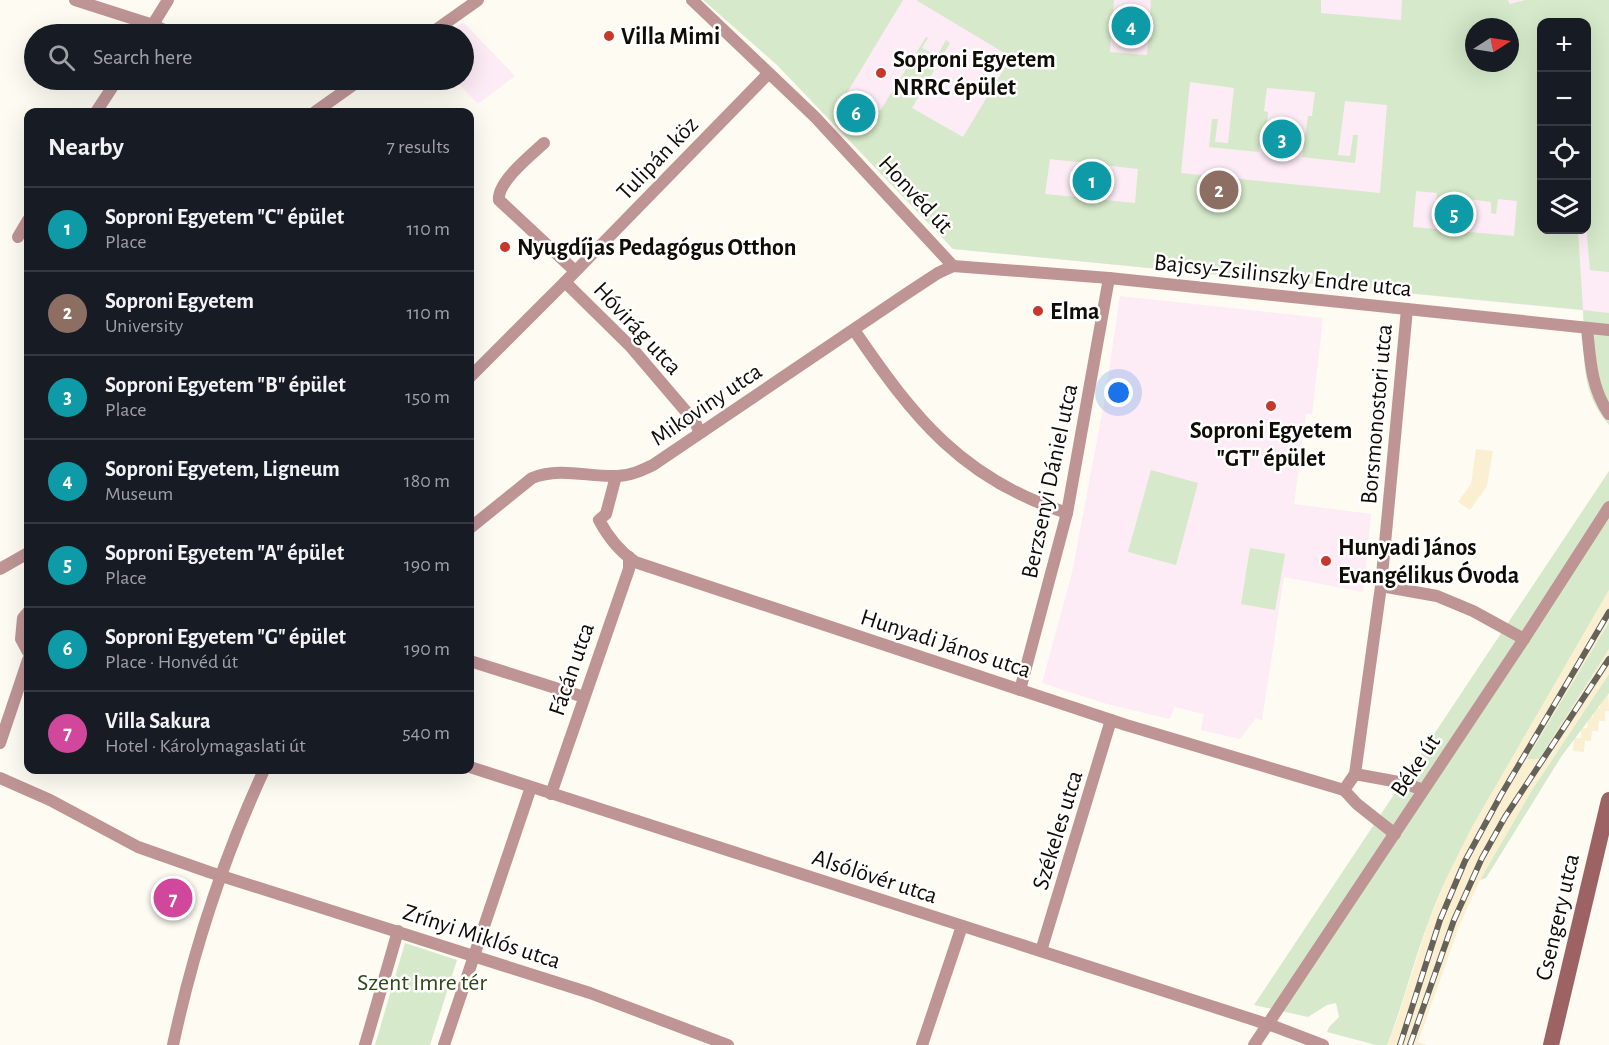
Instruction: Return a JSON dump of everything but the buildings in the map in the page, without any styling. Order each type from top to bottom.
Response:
[{"type":"main road","name":"Csengery utca","points":[[1551,1045],[1609,800]]},
{"type":"street","points":[[75,0],[135,24]]},
{"type":"street","points":[[154,24],[168,0]]},
{"type":"street","points":[[444,24],[478,0]]},
{"type":"street","name":"Honvéd út","points":[[692,0],[815,117],[953,266]]},
{"type":"street","name":"Tulipán köz","points":[[474,373],[768,74]]},
{"type":"street","points":[[99,108],[110,90]]},
{"type":"street","points":[[321,108],[346,90]]},
{"type":"street","points":[[544,143],[505,182],[498,195],[499,200],[575,271]]},
{"type":"street","points":[[18,237],[24,227]]},
{"type":"street","name":"Bajcsy-Zsilinszky Endre utca","points":[[953,266],[1109,278],[1609,330]]},
{"type":"street","name":"Mikoviny utca","points":[[474,525],[532,478],[540,475],[562,471],[626,476],[653,465],[938,273],[953,266]]},
{"type":"street","name":"Berzsenyi Dániel utca","points":[[1020,690],[1067,513],[1109,278]]},
{"type":"street","name":"Hóvirág utca","points":[[565,282],[631,347],[695,422],[700,433]]},
{"type":"street","name":"Borsmonostori utca","points":[[1355,774],[1381,586],[1407,309]]},
{"type":"street","points":[[1587,328],[1596,390],[1609,414]]},
{"type":"street","points":[[854,330],[910,408],[954,453],[996,483],[1026,498],[1067,513]]},
{"type":"street","name":"Hunyadi János utca","points":[[616,476],[606,514],[599,520],[614,543],[629,557],[648,567],[1111,720],[1344,790],[1357,804],[1395,834]]},
{"type":"street","name":"Béke út","points":[[1254,1045],[1609,507]]},
{"type":"street","points":[[0,569],[24,555]]},
{"type":"street","name":"Fácán utca","points":[[550,794],[629,570],[629,557]]},
{"type":"street","points":[[1381,586],[1437,596],[1473,610],[1524,639]]},
{"type":"street","points":[[24,617],[21,639],[24,644]]},
{"type":"street","points":[[474,662],[584,697]]},
{"type":"street","points":[[0,743],[24,672]]},
{"type":"street","name":"Székeles utca","points":[[1041,951],[1111,720]]},
{"type":"street","name":"Alsólövér utca","points":[[474,768],[1268,1024],[1323,1045]]},
{"type":"street","points":[[173,1045],[185,987],[221,875],[244,813],[262,774]]},
{"type":"street","points":[[1344,790],[1355,774],[1404,783],[1424,790]]},
{"type":"street","name":"Zrínyi Miklós utca","points":[[0,778],[50,800],[138,847],[590,993],[728,1045]]},
{"type":"street","points":[[444,1045],[531,787]]},
{"type":"street","points":[[922,1045],[962,926]]},
{"type":"street","points":[[365,1045],[398,931]]},
{"type":"shaded area","points":[[703,0],[1609,0],[1609,313],[953,249],[777,65]]},
{"type":"shaded area","points":[[474,33],[515,76],[478,104],[465,90],[474,90]]},
{"type":"shaded area","points":[[1120,296],[1323,318],[1312,414],[1306,414],[1294,504],[1371,514],[1363,592],[1284,577],[1262,720],[1256,718],[1240,739],[1201,730],[1204,714],[1174,707],[1170,719],[1107,704],[1042,683],[1072,573],[1105,398]]},
{"type":"shaded area","points":[[1476,449],[1493,451],[1487,486],[1470,510],[1458,502],[1471,484]]},
{"type":"shaded area","points":[[1609,590],[1609,622],[1528,759],[1609,649],[1609,674],[1532,790],[1480,880],[1460,924],[1418,1042],[1427,1045],[1387,1045],[1428,923],[1454,861]]},
{"type":"shaded area","points":[[1608,688],[1609,711],[1605,711],[1605,721],[1599,721],[1598,731],[1592,731],[1591,741],[1585,741],[1584,752],[1573,751],[1574,738],[1581,738],[1581,728],[1587,728],[1588,717],[1593,717],[1594,707],[1600,708],[1601,697],[1607,697]]},
{"type":"green space","points":[[703,0],[903,0],[848,91],[880,111],[926,37],[928,38],[922,48],[937,56],[946,40],[950,43],[912,108],[963,137],[1011,57],[916,0],[1114,0],[1110,52],[1147,55],[1151,0],[1321,0],[1321,13],[1401,20],[1402,0],[1508,0],[1510,4],[1525,0],[1609,0],[1609,272],[1590,270],[1587,234],[1591,234],[1591,18],[1537,18],[1537,234],[1578,234],[1583,310],[953,249],[777,65]],"holes":[[[1190,82],[1234,88],[1228,143],[1215,142],[1218,119],[1212,119],[1209,147],[1259,152],[1261,133],[1283,135],[1284,125],[1267,123],[1268,112],[1264,111],[1267,88],[1315,92],[1312,116],[1308,116],[1302,157],[1355,163],[1358,135],[1353,135],[1350,156],[1338,155],[1345,101],[1387,105],[1380,193],[1181,173]],[[1050,159],[1138,169],[1135,203],[1045,194]],[[1416,191],[1437,193],[1435,208],[1442,209],[1444,196],[1491,202],[1491,213],[1496,214],[1498,199],[1517,201],[1514,236],[1413,227]]]},
{"type":"green space","points":[[1583,310],[1609,313],[1609,425],[1592,398],[1588,384],[1584,356]]},
{"type":"green space","points":[[1151,470],[1198,483],[1176,565],[1128,552]]},
{"type":"green space","points":[[1609,471],[1609,590],[1454,862],[1428,923],[1387,1045],[1376,1045],[1327,1032],[1339,1017],[1336,1003],[1327,1005],[1308,1017],[1254,1005]]},
{"type":"green space","points":[[1250,548],[1285,554],[1275,610],[1241,604]]},
{"type":"green space","points":[[1609,622],[1609,649],[1539,759],[1527,759]]},
{"type":"green space","points":[[1609,674],[1609,693],[1561,757],[1486,878],[1480,880],[1532,790]]},
{"type":"green space","name":"Szent Imre tér","points":[[405,943],[457,960],[430,1045],[375,1045]]},
{"type":"railway","points":[[1400,1045],[1440,920],[1465,861],[1501,795],[1609,612]]},
{"type":"railway","points":[[1410,1045],[1454,920],[1482,858],[1505,817],[1609,659]]},
{"type":"place","name":"Soproni Egyetem, Ligneum","points":[[1131,26]]},
{"type":"place","name":"Villa Mimi","points":[[609,36]]},
{"type":"place","name":"Soproni Egyetem NRRC épület","points":[[881,73]]},
{"type":"place","name":"Soproni Egyetem \"G\" épület","points":[[856,113]]},
{"type":"place","name":"Soproni Egyetem \"B\" épület","points":[[1282,139]]},
{"type":"place","name":"Soproni Egyetem \"C\" épület","points":[[1092,181]]},
{"type":"place","name":"Soproni Egyetem","points":[[1219,190]]},
{"type":"place","name":"Soproni Egyetem \"A\" épület","points":[[1454,214]]},
{"type":"place","name":"Nyugdíjas Pedagógus Otthon","points":[[505,247]]},
{"type":"place","name":"Elma","points":[[1038,311]]},
{"type":"place","name":"Soproni Egyetem \"GT\" épület","points":[[1271,406]]},
{"type":"place","name":"Hunyadi János Evangélikus Óvoda","points":[[1326,561]]},
{"type":"place","name":"Villa Sakura","points":[[173,898]]}]
